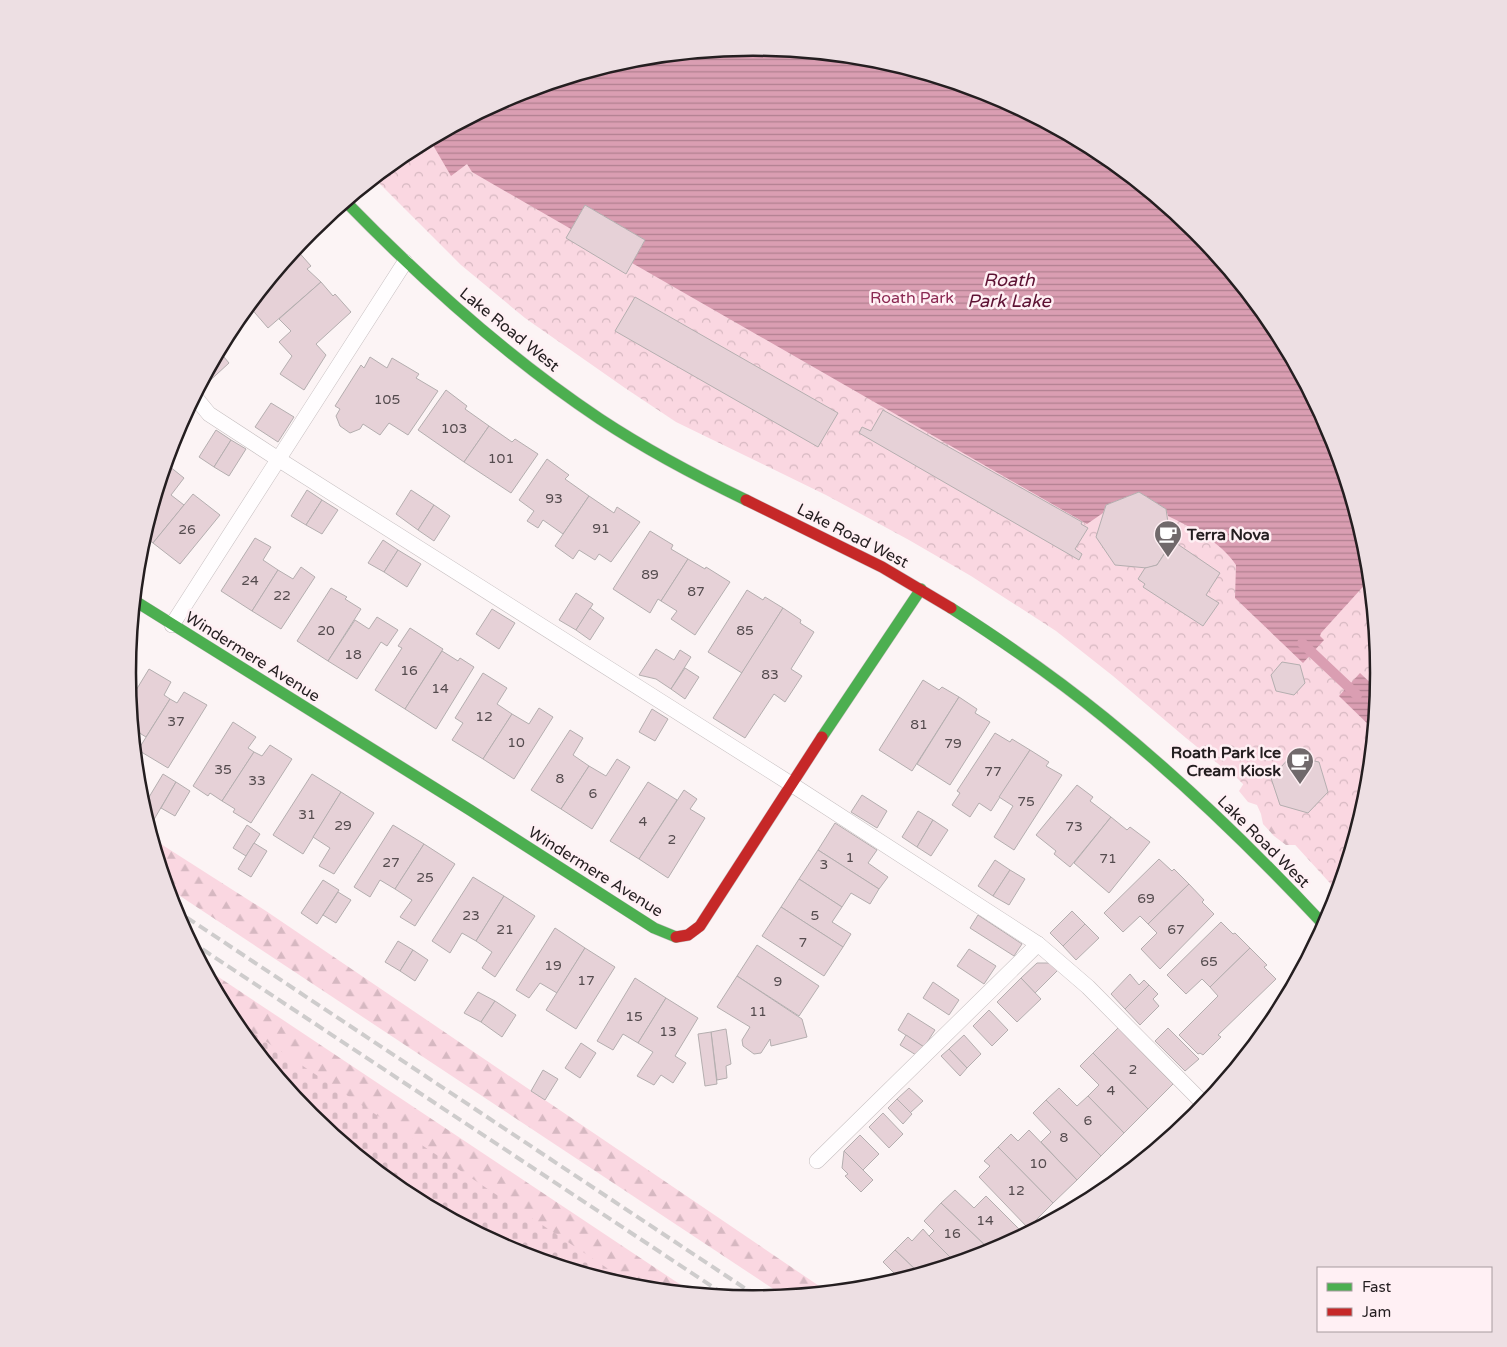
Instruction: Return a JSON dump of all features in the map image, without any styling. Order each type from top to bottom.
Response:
[{"type":"street","name":"Lake Road West","points":[[350,206],[405,262],[502,346],[537,374],[619,431],[662,456],[762,508],[864,557],[956,611],[1033,662],[1153,758],[1236,834],[1319,920]]},
{"type":"street","name":"Windermere Avenue","points":[[141,605],[470,810],[654,928],[675,938],[686,938],[693,934],[700,926],[920,589]]},
{"type":"lane","points":[[172,625],[405,262]]},
{"type":"lane","points":[[199,402],[209,414],[278,460],[791,784],[1038,944],[1088,987],[1200,1100]]},
{"type":"lane","points":[[817,1161],[1038,944]]},
{"type":"green space","name":"Roath Park Lake","points":[[754,56],[834,62],[874,68],[913,77],[990,103],[1027,120],[1096,160],[1160,209],[1190,237],[1243,298],[1267,331],[1307,400],[1324,437],[1338,475],[1359,553],[1369,633],[1371,674],[1365,754],[1359,794],[1350,833],[1333,886],[1248,793],[1249,790],[1229,770],[1227,771],[1056,631],[971,576],[909,540],[826,495],[676,422],[525,318],[461,265],[379,183],[445,139],[517,103],[594,77],[633,68],[713,58]]},
{"type":"green space","points":[[1244,783],[1299,845],[1286,845],[1263,824],[1257,805],[1248,802],[1239,791]]},
{"type":"green space","points":[[160,844],[266,911],[820,1286],[775,1290],[177,894]]},
{"type":"green space","points":[[215,975],[682,1286],[612,1274],[254,1035]]},
{"type":"green space","points":[[252,1032],[618,1276],[555,1258],[517,1244],[480,1227],[411,1187],[347,1138],[317,1110],[289,1080]]},
{"type":"water","name":"Roath Park Lake","points":[[754,56],[834,62],[874,68],[913,77],[990,103],[1062,139],[1096,160],[1129,184],[1190,237],[1243,298],[1267,331],[1288,365],[1324,437],[1350,514],[1364,586],[1321,633],[1320,636],[1324,640],[1303,663],[1235,598],[1236,565],[1230,557],[1205,536],[1168,516],[1166,509],[1139,492],[1106,505],[1103,513],[1087,524],[632,263],[645,240],[585,205],[571,229],[472,172],[467,164],[451,176],[434,146],[480,120],[517,103],[594,77],[633,68],[673,62]]},
{"type":"water","points":[[1360,673],[1371,683],[1368,724],[1339,696]]},
{"type":"building","points":[[585,205],[645,240],[626,274],[566,238]]},
{"type":"building","points":[[301,254],[311,266],[307,269],[321,282],[268,328],[254,312]]},
{"type":"building","points":[[321,282],[351,312],[316,344],[326,355],[304,390],[280,374],[292,356],[279,342],[291,331],[279,319]]},
{"type":"building","points":[[635,297],[838,413],[818,447],[615,331]]},
{"type":"building","points":[[224,357],[229,363],[211,379]]},
{"type":"building","points":[[370,357],[387,368],[392,358],[419,374],[416,378],[438,391],[408,435],[389,423],[380,435],[363,424],[360,429],[350,433],[340,426],[336,416],[340,409],[335,406],[361,365],[364,368]]},
{"type":"building","points":[[446,390],[467,406],[465,409],[489,426],[464,462],[418,430]]},
{"type":"building","points":[[271,403],[294,417],[278,442],[255,427]]},
{"type":"building","points":[[883,410],[1082,522],[1081,524],[1088,528],[1075,549],[1082,554],[1079,560],[859,433],[862,427],[871,431]]},
{"type":"building","points":[[489,426],[512,442],[515,439],[538,454],[511,493],[464,462]]},
{"type":"building","points":[[216,430],[231,440],[214,467],[199,457]]},
{"type":"building","points":[[231,440],[246,449],[229,476],[214,467]]},
{"type":"building","points":[[547,459],[569,475],[565,479],[589,496],[563,534],[543,520],[538,528],[527,521],[534,511],[519,500]]},
{"type":"building","points":[[172,468],[184,478],[171,495],[184,505],[153,543],[151,541],[157,514]]},
{"type":"building","points":[[307,490],[322,500],[306,525],[291,516]]},
{"type":"building","points":[[411,490],[434,505],[418,530],[396,514]]},
{"type":"building","points":[[1139,492],[1166,509],[1171,543],[1157,565],[1147,568],[1115,565],[1096,537],[1106,505]]},
{"type":"building","points":[[193,494],[220,515],[180,564],[153,543]]},
{"type":"building","points":[[589,496],[614,513],[617,507],[640,522],[611,562],[599,554],[595,560],[579,550],[573,559],[555,546]]},
{"type":"building","points":[[322,500],[338,510],[322,534],[306,525]]},
{"type":"building","points":[[434,505],[450,516],[434,541],[418,530]]},
{"type":"building","points":[[650,531],[673,545],[671,549],[688,559],[661,601],[658,599],[650,613],[613,589]]},
{"type":"building","points":[[255,538],[271,547],[263,560],[278,570],[252,611],[221,591]]},
{"type":"building","points":[[383,540],[398,550],[384,572],[368,563]]},
{"type":"building","points":[[1173,541],[1220,573],[1206,595],[1219,603],[1203,626],[1143,587],[1145,584],[1138,579],[1145,568],[1157,565]]},
{"type":"building","points":[[398,550],[421,564],[407,587],[384,572]]},
{"type":"building","points":[[688,559],[705,569],[706,567],[730,582],[695,635],[671,619],[677,611],[661,601]]},
{"type":"building","points":[[301,567],[315,577],[281,629],[252,611],[278,570],[293,579]]},
{"type":"building","points":[[331,588],[347,597],[345,599],[361,609],[328,661],[297,641]]},
{"type":"building","points":[[747,590],[763,600],[765,597],[783,608],[742,673],[708,652]]},
{"type":"building","points":[[576,593],[593,604],[576,630],[559,620]]},
{"type":"building","points":[[590,608],[604,618],[590,640],[576,630]]},
{"type":"building","points":[[783,608],[801,620],[800,623],[814,632],[791,669],[802,676],[785,702],[774,694],[745,738],[713,718]]},
{"type":"building","points":[[492,609],[515,623],[499,649],[476,634]]},
{"type":"building","points":[[377,617],[398,630],[387,646],[381,642],[357,679],[328,661],[355,620],[369,629]]},
{"type":"building","points":[[410,628],[443,649],[405,709],[375,690],[402,648],[398,646]]},
{"type":"building","points":[[656,649],[674,660],[680,650],[691,657],[671,689],[656,679],[639,675]]},
{"type":"building","points":[[442,651],[458,661],[460,658],[474,667],[436,729],[405,709]]},
{"type":"building","points":[[1282,662],[1300,665],[1305,683],[1294,695],[1276,691],[1271,675]]},
{"type":"building","points":[[685,668],[699,677],[685,699],[671,689]]},
{"type":"building","points":[[149,669],[171,682],[164,695],[170,699],[146,737],[140,733],[137,689]]},
{"type":"building","points":[[483,673],[507,688],[497,704],[512,714],[483,759],[452,740],[463,723],[455,718]]},
{"type":"building","points":[[923,680],[939,690],[942,687],[959,697],[912,771],[879,750]]},
{"type":"building","points":[[184,692],[207,705],[168,768],[142,752],[141,745],[170,699],[177,703]]},
{"type":"building","points":[[959,697],[977,709],[975,713],[990,722],[950,785],[917,764]]},
{"type":"building","points":[[539,708],[553,717],[514,779],[483,759],[512,714],[529,724]]},
{"type":"building","points":[[652,709],[668,719],[655,741],[639,732]]},
{"type":"building","points":[[233,722],[256,737],[248,748],[254,752],[222,801],[210,793],[208,796],[193,786]]},
{"type":"building","points":[[570,730],[583,738],[573,755],[589,766],[561,809],[531,790]]},
{"type":"building","points":[[995,733],[1010,742],[1012,739],[1030,750],[991,811],[979,803],[970,817],[952,805],[960,793],[957,791]]},
{"type":"building","points":[[270,745],[292,759],[251,823],[233,812],[235,809],[222,801],[254,752],[262,756]]},
{"type":"building","points":[[1030,750],[1049,762],[1046,766],[1062,775],[1014,850],[994,837],[1013,806],[999,797]]},
{"type":"building","points":[[1291,756],[1319,762],[1328,792],[1308,813],[1280,805],[1271,778]]},
{"type":"building","points":[[617,759],[630,767],[592,829],[561,809],[589,766],[606,776]]},
{"type":"building","points":[[163,774],[176,782],[154,820],[149,797]]},
{"type":"building","points":[[312,774],[341,792],[303,854],[273,835]]},
{"type":"building","points":[[176,782],[190,791],[175,816],[161,808]]},
{"type":"building","points":[[648,782],[677,800],[639,859],[610,841]]},
{"type":"building","points":[[1077,785],[1093,797],[1090,801],[1111,817],[1070,867],[1054,854],[1056,851],[1036,835]]},
{"type":"building","points":[[684,790],[697,799],[690,809],[705,818],[668,878],[639,859]]},
{"type":"building","points":[[341,792],[374,813],[334,874],[319,866],[330,848],[313,837]]},
{"type":"building","points":[[862,795],[887,811],[877,828],[851,812]]},
{"type":"building","points":[[918,811],[933,820],[917,847],[902,837]]},
{"type":"building","points":[[1111,817],[1127,830],[1130,827],[1150,842],[1109,893],[1074,863]]},
{"type":"building","points":[[933,820],[948,830],[931,856],[917,847]]},
{"type":"building","points":[[835,823],[877,850],[868,863],[888,877],[879,889],[818,850]]},
{"type":"building","points":[[247,825],[260,834],[246,856],[233,848]]},
{"type":"building","points":[[393,825],[424,844],[395,889],[380,880],[370,897],[354,887]]},
{"type":"building","points":[[254,843],[267,851],[251,877],[238,869]]},
{"type":"building","points":[[424,844],[455,864],[415,926],[400,917],[412,900],[395,889]]},
{"type":"building","points":[[818,850],[879,889],[870,904],[851,893],[842,907],[799,879]]},
{"type":"building","points":[[1159,859],[1172,871],[1174,869],[1189,884],[1148,924],[1140,916],[1123,932],[1104,913]]},
{"type":"building","points":[[995,860],[1010,870],[993,896],[978,886]]},
{"type":"building","points":[[1010,870],[1025,879],[1009,905],[993,896]]},
{"type":"building","points":[[473,877],[504,896],[476,941],[462,933],[450,953],[432,941]]},
{"type":"building","points":[[799,879],[842,907],[832,922],[851,934],[843,947],[781,907]]},
{"type":"building","points":[[323,880],[339,890],[317,924],[301,913]]},
{"type":"building","points":[[1189,884],[1204,900],[1202,902],[1214,914],[1160,969],[1141,949],[1157,933],[1148,924]]},
{"type":"building","points":[[338,892],[351,900],[336,923],[323,915]]},
{"type":"building","points":[[504,896],[535,916],[495,977],[482,968],[492,952],[476,941]]},
{"type":"building","points":[[781,907],[843,947],[824,976],[762,936]]},
{"type":"building","points":[[1072,911],[1085,924],[1063,946],[1050,933]]},
{"type":"building","points":[[978,915],[1022,944],[1014,956],[970,928]]},
{"type":"building","points":[[1221,922],[1250,948],[1210,987],[1202,979],[1186,994],[1167,975]]},
{"type":"building","points":[[1085,924],[1099,938],[1076,960],[1063,946]]},
{"type":"building","points":[[555,928],[585,948],[557,993],[540,983],[529,998],[516,990]]},
{"type":"building","points":[[398,941],[413,950],[400,971],[385,962]]},
{"type":"building","points":[[757,945],[819,986],[799,1016],[737,976]]},
{"type":"building","points":[[585,948],[615,967],[576,1029],[546,1010]]},
{"type":"building","points":[[1250,948],[1267,965],[1264,967],[1276,979],[1218,1035],[1221,1037],[1203,1055],[1198,1054],[1179,1035],[1218,996],[1210,987]]},
{"type":"building","points":[[969,949],[996,966],[984,984],[957,966]]},
{"type":"building","points":[[413,950],[428,960],[415,981],[400,971]]},
{"type":"building","points":[[1037,963],[1052,963],[1058,970],[1035,993],[1021,978]]},
{"type":"building","points":[[1130,974],[1139,985],[1144,980],[1149,985],[1125,1009],[1111,994]]},
{"type":"building","points":[[737,976],[802,1019],[807,1037],[771,1046],[770,1039],[761,1053],[754,1054],[743,1046],[742,1040],[750,1027],[717,1007]]},
{"type":"building","points":[[635,978],[666,998],[638,1043],[623,1034],[613,1050],[597,1041]]},
{"type":"building","points":[[1021,978],[1041,999],[1017,1022],[997,1002]]},
{"type":"building","points":[[933,982],[959,1000],[949,1015],[923,998]]},
{"type":"building","points":[[1149,985],[1158,994],[1153,999],[1159,1006],[1140,1025],[1125,1009]]},
{"type":"building","points":[[478,992],[495,1001],[481,1022],[464,1013]]},
{"type":"building","points":[[666,998],[698,1018],[675,1056],[686,1063],[673,1083],[661,1075],[654,1085],[637,1076],[653,1052],[638,1043]]},
{"type":"building","points":[[495,1001],[516,1015],[502,1037],[481,1022]]},
{"type":"building","points":[[989,1010],[1008,1030],[992,1046],[973,1026]]},
{"type":"building","points":[[908,1013],[935,1030],[924,1047],[898,1030]]},
{"type":"building","points":[[1118,1028],[1173,1084],[1148,1109],[1093,1053]]},
{"type":"building","points":[[1168,1028],[1199,1059],[1185,1071],[1155,1041]]},
{"type":"building","points":[[726,1029],[731,1064],[726,1066],[727,1078],[717,1080],[711,1032]]},
{"type":"building","points":[[711,1032],[717,1084],[705,1086],[698,1034]]},
{"type":"building","points":[[906,1035],[924,1047],[916,1055],[900,1045]]},
{"type":"building","points":[[964,1035],[981,1054],[967,1068],[949,1049]]},
{"type":"building","points":[[581,1043],[596,1053],[580,1078],[565,1068]]},
{"type":"building","points":[[949,1049],[967,1068],[960,1076],[941,1056]]},
{"type":"building","points":[[1093,1053],[1148,1109],[1124,1133],[1088,1096],[1099,1085],[1080,1066]]},
{"type":"building","points":[[543,1070],[558,1079],[545,1100],[531,1091]]},
{"type":"building","points":[[909,1088],[923,1101],[910,1113],[897,1099]]},
{"type":"building","points":[[1059,1088],[1077,1106],[1088,1096],[1124,1133],[1101,1156],[1046,1100]]},
{"type":"building","points":[[897,1099],[912,1114],[903,1124],[888,1108]]},
{"type":"building","points":[[1046,1100],[1101,1156],[1077,1180],[1041,1142],[1051,1132],[1033,1113]]},
{"type":"building","points":[[883,1113],[903,1134],[889,1148],[869,1127]]},
{"type":"building","points":[[1029,1130],[1077,1180],[1053,1203],[998,1147],[1011,1134],[1018,1141]]},
{"type":"building","points":[[860,1135],[879,1154],[863,1170],[844,1151]]},
{"type":"building","points":[[998,1147],[1053,1203],[1027,1227],[979,1177],[990,1166],[984,1161]]},
{"type":"building","points":[[844,1151],[873,1180],[861,1192],[845,1176],[848,1174],[842,1168]]},
{"type":"building","points":[[955,1190],[974,1208],[986,1196],[1020,1230],[985,1246],[941,1203]]},
{"type":"building","points":[[941,1203],[985,1246],[951,1258],[929,1236],[934,1231],[924,1221]]},
{"type":"building","points":[[923,1229],[951,1258],[915,1269],[895,1250],[908,1237],[912,1241]]},
{"type":"building","points":[[895,1250],[915,1269],[895,1274],[883,1262]]},
{"type":"waterway","points":[[1302,643],[1357,695]]},
{"type":"railway","points":[[186,917],[749,1291]]},
{"type":"railway","points":[[201,948],[716,1289]]},
{"type":"traffic: fast","points":[[350,206],[375,232],[467,317],[532,370],[600,419],[654,452],[746,500]]},
{"type":"traffic: fast","points":[[822,737],[921,589]]},
{"type":"traffic: fast","points":[[141,605],[470,810],[654,928],[676,937]]},
{"type":"traffic: fast","points":[[951,608],[1049,675],[1134,742],[1219,818],[1319,920]]},
{"type":"traffic: jam","points":[[746,500],[882,567],[951,608]]},
{"type":"traffic: jam","points":[[676,937],[688,935],[700,926],[822,737]]},
{"type":"place","name":"Terra Nova","points":[[1168,558]]},
{"type":"place","name":"Roath Park Ice Cream Kiosk","points":[[1300,785]]},
{"type":"park label","name":"Roath Park","points":[[912,297]]}]
